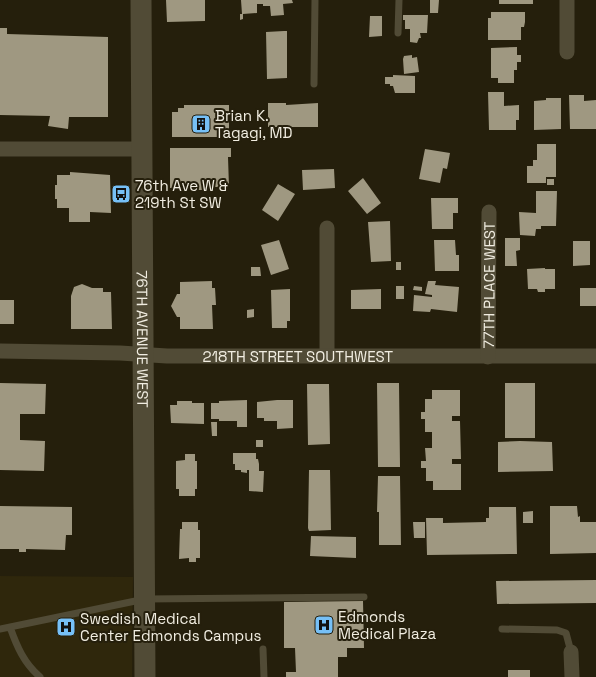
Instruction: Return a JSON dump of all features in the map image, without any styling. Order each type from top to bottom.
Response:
[{"type":"street","name":"76TH AVENUE WEST","points":[[141,0],[145,677]]},
{"type":"street","points":[[567,0],[567,52]]},
{"type":"street","points":[[0,149],[142,149]]},
{"type":"street","name":"77TH PLACE WEST","points":[[488,357],[489,212]]},
{"type":"street","points":[[327,228],[327,356]]},
{"type":"street","name":"218TH STREET SOUTHWEST","points":[[0,351],[327,356],[596,356]]},
{"type":"street","points":[[571,652],[572,677]]},
{"type":"lane","points":[[314,84],[315,0]]},
{"type":"lane","points":[[398,33],[399,0]]},
{"type":"lane","points":[[0,629],[145,599],[364,597]]},
{"type":"lane","points":[[10,627],[21,656],[40,677]]},
{"type":"lane","points":[[502,629],[557,630],[566,633],[571,652]]},
{"type":"lane","points":[[264,649],[264,677]]},
{"type":"shaded area","name":"Swedish Medical Center Edmonds Campus","points":[[0,576],[133,577],[132,677],[0,677]]},
{"type":"building","points":[[166,0],[205,0],[205,21],[167,22]]},
{"type":"building","points":[[241,0],[292,0],[293,3],[283,4],[284,15],[271,16],[270,6],[257,4],[257,13],[243,14],[243,19],[240,20],[240,14],[242,14]]},
{"type":"building","points":[[430,0],[439,0],[438,13],[430,13]]},
{"type":"building","points":[[499,0],[533,0],[533,4],[499,4]]},
{"type":"building","points":[[491,12],[525,12],[524,27],[521,27],[521,40],[488,40],[488,18],[491,18]]},
{"type":"building","points":[[403,15],[428,15],[427,33],[420,33],[421,38],[419,38],[417,43],[410,42],[410,29],[405,29],[405,20],[403,20]]},
{"type":"building","points":[[370,16],[382,16],[382,36],[369,37]]},
{"type":"building","points":[[0,28],[7,28],[7,34],[108,37],[108,117],[69,117],[68,129],[48,126],[50,116],[0,115]]},
{"type":"building","points":[[287,31],[287,78],[267,79],[266,32]]},
{"type":"building","points":[[517,47],[517,55],[521,55],[521,62],[517,62],[517,70],[514,70],[514,83],[498,83],[498,78],[491,78],[491,48]]},
{"type":"building","points":[[412,55],[412,58],[417,57],[419,72],[404,74],[404,56]]},
{"type":"building","points":[[393,75],[415,76],[415,93],[395,93],[393,86],[390,86],[390,84],[385,84],[385,77],[393,77]]},
{"type":"building","points":[[488,92],[504,92],[504,106],[519,105],[519,120],[516,120],[516,130],[489,130]]},
{"type":"building","points":[[569,95],[584,95],[584,101],[596,100],[596,129],[570,129]]},
{"type":"building","points":[[546,98],[561,98],[561,129],[534,130],[534,101],[546,100]]},
{"type":"building","points":[[268,103],[286,103],[286,105],[318,103],[318,127],[268,127]]},
{"type":"building","name":"Brian K. Tagagi, MD","points":[[184,105],[229,105],[229,137],[172,137],[172,112],[178,112],[178,108],[184,108]]},
{"type":"building","points":[[537,144],[556,144],[556,177],[546,177],[546,183],[527,183],[527,166],[533,166],[533,160],[537,160]]},
{"type":"building","points":[[170,148],[231,148],[231,157],[228,157],[229,187],[208,187],[208,190],[194,190],[188,187],[170,188]]},
{"type":"building","points":[[425,149],[450,153],[447,169],[443,168],[440,183],[419,179]]},
{"type":"building","points":[[334,169],[335,188],[303,190],[302,170]]},
{"type":"building","points":[[70,172],[110,175],[111,213],[90,212],[90,222],[69,222],[69,208],[57,208],[57,199],[55,199],[55,185],[57,185],[57,175],[70,175]]},
{"type":"building","points":[[363,178],[381,203],[367,214],[348,191]]},
{"type":"building","points":[[547,179],[554,179],[554,185],[547,185]]},
{"type":"building","points":[[278,184],[295,194],[278,221],[262,210]]},
{"type":"building","points":[[536,191],[557,191],[556,226],[541,226],[541,229],[536,229],[535,236],[520,235],[519,212],[536,213]]},
{"type":"building","points":[[431,198],[458,198],[458,213],[453,213],[453,229],[432,229]]},
{"type":"building","points":[[390,221],[391,261],[371,262],[368,222]]},
{"type":"building","points":[[505,238],[520,238],[520,250],[516,251],[517,266],[505,266]]},
{"type":"building","points":[[279,240],[289,269],[271,275],[261,245]]},
{"type":"building","points":[[434,240],[455,240],[456,255],[459,255],[459,271],[435,271]]},
{"type":"building","points":[[573,241],[590,241],[590,265],[573,266]]},
{"type":"building","points":[[396,262],[401,262],[401,270],[396,270]]},
{"type":"building","points":[[251,267],[260,267],[261,276],[251,276]]},
{"type":"building","points":[[527,269],[555,269],[555,289],[545,289],[545,292],[538,292],[537,289],[528,289]]},
{"type":"building","points":[[212,281],[212,288],[215,288],[216,305],[212,305],[213,329],[180,329],[180,317],[177,317],[171,306],[177,294],[180,294],[180,282]]},
{"type":"building","points":[[428,281],[436,281],[435,285],[459,287],[457,312],[431,309],[430,312],[413,311],[414,295],[432,297],[432,295],[425,294]]},
{"type":"building","points":[[82,284],[92,288],[103,288],[103,292],[111,292],[112,329],[71,329],[71,296],[74,287]]},
{"type":"building","points":[[396,286],[404,286],[404,299],[396,299]]},
{"type":"building","points":[[414,286],[422,287],[422,291],[413,290]]},
{"type":"building","points":[[580,288],[596,288],[596,306],[580,306]]},
{"type":"building","points":[[290,289],[290,321],[287,321],[287,328],[272,328],[271,290]]},
{"type":"building","points":[[381,289],[381,309],[351,309],[351,290]]},
{"type":"building","points":[[0,300],[14,300],[14,324],[0,324]]},
{"type":"building","points":[[254,309],[254,317],[247,318],[247,310]]},
{"type":"building","points":[[0,383],[46,384],[45,414],[20,414],[20,440],[45,441],[44,471],[0,470]]},
{"type":"building","points":[[377,383],[399,383],[400,467],[378,467]]},
{"type":"building","points":[[505,383],[535,383],[535,438],[505,438]]},
{"type":"building","points":[[307,384],[329,384],[330,444],[308,445]]},
{"type":"building","points":[[432,390],[460,390],[460,416],[452,416],[452,421],[460,421],[461,459],[452,459],[452,464],[461,464],[461,490],[433,490],[433,481],[426,481],[426,468],[421,468],[421,461],[426,461],[425,448],[432,448],[432,432],[425,432],[425,419],[421,419],[421,412],[425,412],[425,399],[432,399]]},
{"type":"building","points":[[247,400],[247,427],[237,427],[237,421],[219,421],[219,419],[211,419],[211,403],[219,403],[219,401]]},
{"type":"building","points":[[293,400],[293,428],[277,429],[277,421],[264,421],[264,418],[257,418],[257,402]]},
{"type":"building","points":[[177,401],[204,403],[204,424],[171,423],[170,405],[177,405]]},
{"type":"building","points":[[211,422],[217,422],[217,436],[212,436]]},
{"type":"building","points":[[256,440],[263,440],[263,447],[256,447]]},
{"type":"building","points":[[498,442],[552,442],[553,471],[498,472]]},
{"type":"building","points":[[233,453],[256,453],[259,471],[264,471],[263,492],[249,491],[249,470],[247,470],[247,473],[241,472],[241,470],[235,470],[235,464],[233,464]]},
{"type":"building","points":[[185,454],[195,454],[195,461],[197,461],[197,489],[195,489],[195,496],[179,496],[179,489],[176,489],[176,461],[185,460]]},
{"type":"building","points":[[309,470],[330,470],[331,530],[309,531]]},
{"type":"building","points":[[378,476],[400,476],[401,545],[379,545],[379,512],[377,512]]},
{"type":"building","points":[[0,506],[72,507],[72,535],[66,535],[65,550],[26,549],[26,552],[19,552],[19,549],[0,549]]},
{"type":"building","points":[[550,506],[577,506],[580,522],[596,522],[596,553],[550,554]]},
{"type":"building","points":[[489,507],[516,507],[517,554],[427,555],[426,518],[443,518],[443,523],[486,522],[486,518],[489,518]]},
{"type":"building","points":[[533,511],[533,523],[523,523],[523,512]]},
{"type":"building","points":[[182,522],[198,522],[198,530],[200,530],[200,558],[196,558],[196,562],[189,562],[189,558],[179,559],[180,529],[182,529]]},
{"type":"building","points":[[413,522],[425,522],[425,538],[414,538]]},
{"type":"building","points":[[311,536],[356,537],[356,558],[310,556]]},
{"type":"building","points":[[596,580],[596,603],[497,604],[496,581]]},
{"type":"building","name":"Edmonds Medical Plaza","points":[[363,601],[364,648],[347,648],[347,657],[338,657],[338,677],[286,677],[286,672],[296,672],[295,648],[284,648],[284,602]]},
{"type":"building","points":[[508,670],[530,670],[530,677],[508,677]]},
{"type":"place","name":"Brian K. Tagagi, MD","points":[[201,124]]},
{"type":"place","name":"76th Ave W & 219th St SW","points":[[121,194]]},
{"type":"place","name":"Edmonds Medical Plaza","points":[[324,625]]},
{"type":"place","name":"Swedish Medical Center Edmonds Campus","points":[[66,627]]}]
